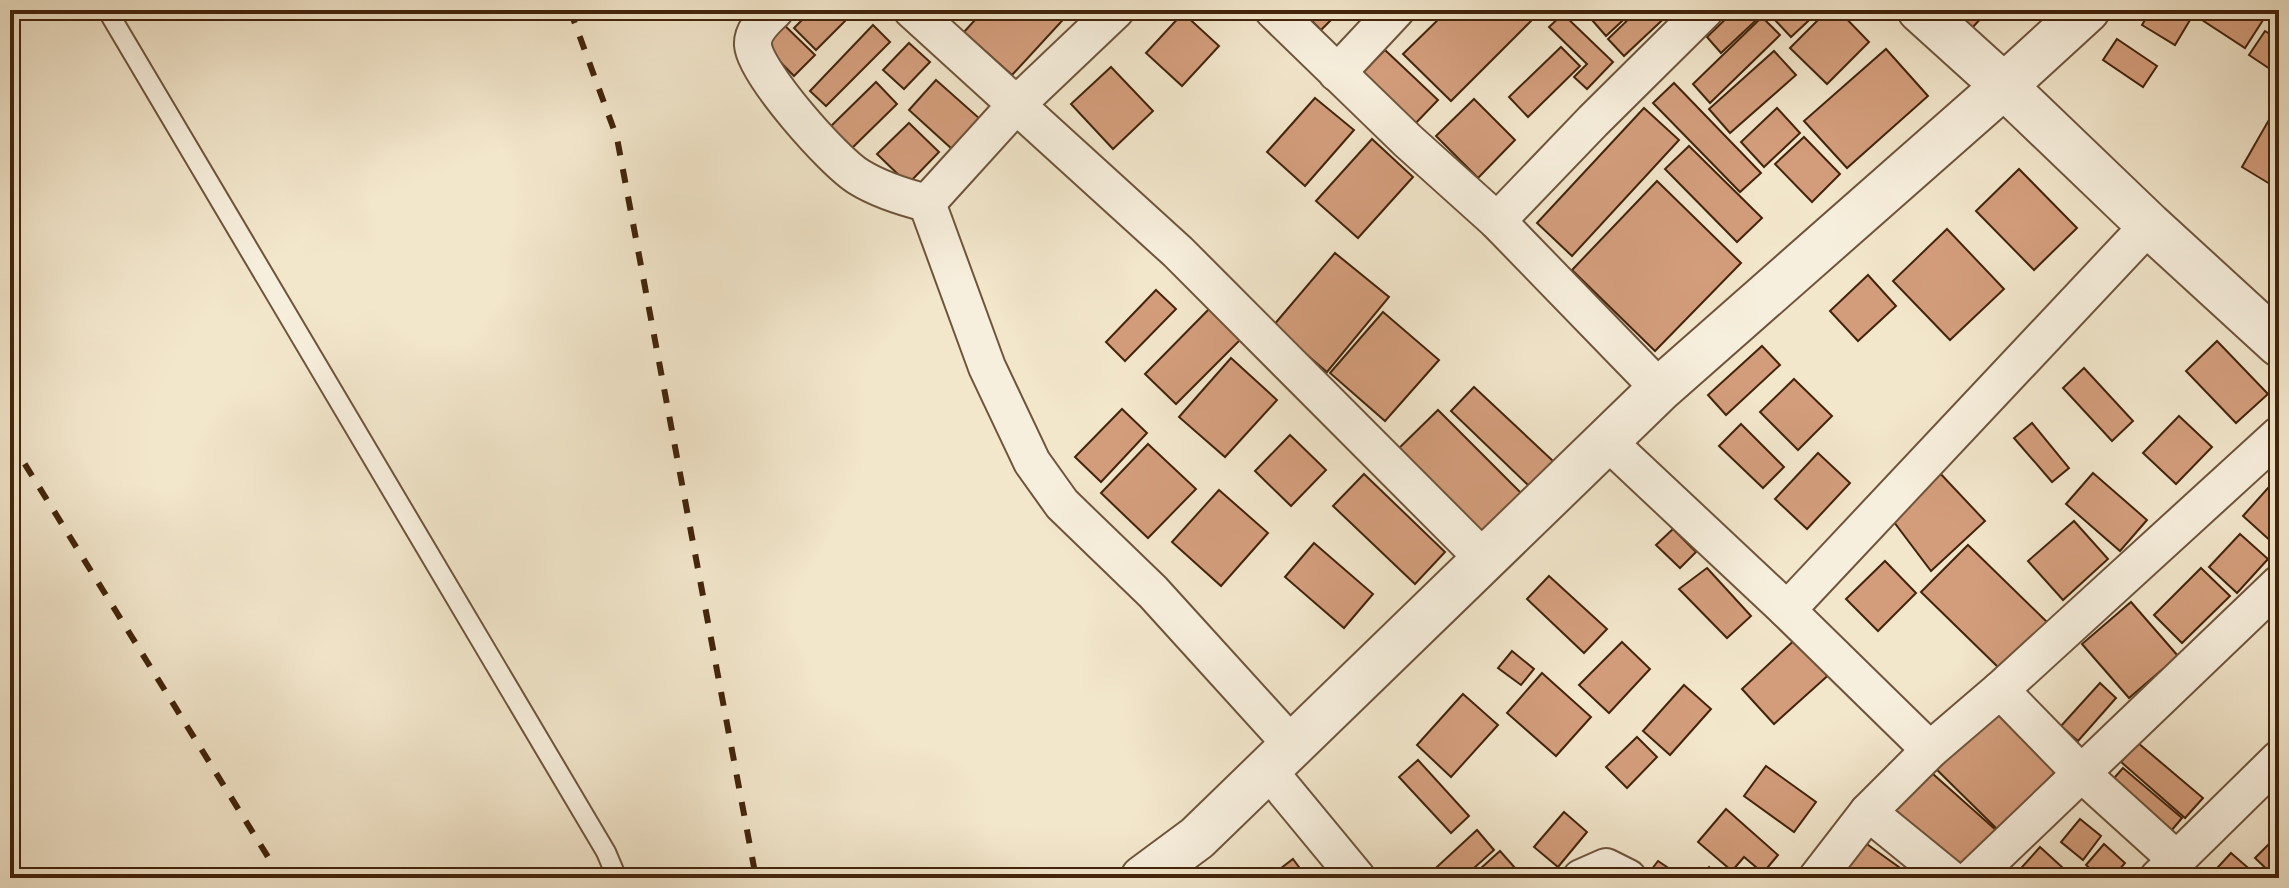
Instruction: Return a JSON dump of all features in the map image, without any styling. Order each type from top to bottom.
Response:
[{"type":"street","points":[[775,10],[761,24],[754,36],[753,46],[761,66],[822,146],[858,177],[898,196],[927,203]]},
{"type":"street","points":[[912,10],[1178,252],[1485,560]]},
{"type":"street","points":[[927,203],[1015,106],[1116,10]]},
{"type":"street","points":[[1273,10],[1497,221],[1660,389]]},
{"type":"street","points":[[1337,73],[1396,10]]},
{"type":"street","points":[[1497,221],[1705,10]]},
{"type":"street","points":[[1920,10],[2279,344]]},
{"type":"street","points":[[1143,878],[1197,838],[1660,389],[2087,10]]},
{"type":"street","points":[[927,203],[987,367],[1032,462],[1062,504],[1153,592],[1280,757],[1357,878]]},
{"type":"street","points":[[1787,610],[2149,225]]},
{"type":"street","points":[[1817,878],[1868,812],[1930,750],[2279,435]]},
{"type":"street","points":[[1607,441],[1930,750]]},
{"type":"street","points":[[1972,878],[2279,584]]},
{"type":"street","points":[[2000,690],[2167,868],[2279,759]]},
{"type":"street","points":[[1868,812],[1949,878]]},
{"type":"street","points":[[1581,878],[1606,867],[1628,878]]},
{"type":"lane","points":[[107,10],[606,852],[617,878]]},
{"type":"building","points":[[812,10],[855,11],[816,50],[794,28]]},
{"type":"building","points":[[984,10],[1072,10],[1012,75],[964,32]]},
{"type":"building","points":[[1301,10],[1341,10],[1321,30]]},
{"type":"building","points":[[1448,10],[1530,10],[1536,16],[1451,101],[1403,54]]},
{"type":"building","points":[[1578,10],[1597,10],[1588,19]]},
{"type":"building","points":[[1603,10],[1634,10],[1606,36],[1592,20]]},
{"type":"building","points":[[1638,10],[1673,10],[1624,56],[1608,39]]},
{"type":"building","points":[[1735,10],[1767,10],[1721,53],[1707,37]]},
{"type":"building","points":[[1781,10],[1820,10],[1791,37],[1773,18]]},
{"type":"building","points":[[1828,10],[1838,10],[1869,42],[1827,84],[1790,48]]},
{"type":"building","points":[[1966,10],[1988,11],[1969,31],[1957,20]]},
{"type":"building","points":[[2151,10],[2196,10],[2175,45],[2142,25]]},
{"type":"building","points":[[2208,10],[2248,10],[2263,20],[2245,48],[2202,20]]},
{"type":"building","points":[[1183,13],[1219,46],[1182,86],[1146,53]]},
{"type":"building","points":[[1563,14],[1613,62],[1587,89],[1574,77],[1587,64],[1549,27]]},
{"type":"building","points":[[1762,17],[1780,35],[1710,103],[1693,84]]},
{"type":"building","points":[[778,19],[815,55],[794,76],[758,39]]},
{"type":"building","points":[[873,25],[890,42],[826,106],[810,91]]},
{"type":"building","points":[[2265,31],[2279,40],[2279,75],[2249,55]]},
{"type":"building","points":[[2117,39],[2157,66],[2143,87],[2103,60]]},
{"type":"building","points":[[909,43],[930,62],[904,89],[883,70]]},
{"type":"building","points":[[1561,47],[1580,66],[1528,117],[1509,97]]},
{"type":"building","points":[[1886,49],[1928,96],[1847,168],[1804,121]]},
{"type":"building","points":[[1385,50],[1438,100],[1412,127],[1359,76]]},
{"type":"building","points":[[1774,51],[1796,75],[1730,133],[1709,109]]},
{"type":"building","points":[[1111,67],[1153,111],[1113,149],[1071,104]]},
{"type":"building","points":[[936,80],[980,119],[952,149],[909,110]]},
{"type":"building","points":[[876,82],[897,104],[850,150],[828,129]]},
{"type":"building","points":[[1674,83],[1761,173],[1740,192],[1653,103]]},
{"type":"building","points":[[1315,98],[1354,130],[1305,186],[1267,152]]},
{"type":"building","points":[[1474,99],[1515,140],[1478,178],[1436,136]]},
{"type":"building","points":[[1644,108],[1679,140],[1572,256],[1537,223]]},
{"type":"building","points":[[1777,108],[1800,133],[1764,167],[1741,142]]},
{"type":"building","points":[[2270,118],[2279,123],[2279,170],[2270,184],[2242,167]]},
{"type":"building","points":[[909,123],[939,152],[908,184],[877,154]]},
{"type":"building","points":[[1804,137],[1840,174],[1812,202],[1775,164]]},
{"type":"building","points":[[1372,139],[1413,177],[1358,238],[1316,201]]},
{"type":"building","points":[[1689,146],[1762,218],[1737,242],[1665,169]]},
{"type":"building","points":[[2019,169],[2077,228],[2034,270],[1976,211]]},
{"type":"building","points":[[1657,181],[1741,263],[1655,351],[1572,270]]},
{"type":"building","points":[[1947,229],[2004,289],[1950,340],[1893,281]]},
{"type":"building","points":[[1335,253],[1389,297],[1327,372],[1273,326]]},
{"type":"building","points":[[1868,275],[1896,306],[1858,341],[1830,311]]},
{"type":"building","points":[[1156,290],[1176,309],[1125,361],[1106,342]]},
{"type":"building","points":[[1213,305],[1244,336],[1176,404],[1145,374]]},
{"type":"building","points":[[1383,312],[1439,360],[1385,421],[1330,373]]},
{"type":"building","points":[[2217,341],[2268,394],[2236,423],[2186,371]]},
{"type":"building","points":[[1762,346],[1780,365],[1726,415],[1708,395]]},
{"type":"building","points":[[1231,358],[1277,400],[1225,457],[1179,417]]},
{"type":"building","points":[[2084,368],[2133,421],[2112,441],[2063,388]]},
{"type":"building","points":[[1794,379],[1832,416],[1798,450],[1760,412]]},
{"type":"building","points":[[1474,387],[1553,461],[1529,486],[1451,411]]},
{"type":"building","points":[[1122,409],[1147,433],[1101,482],[1075,457]]},
{"type":"building","points":[[1438,410],[1522,494],[1478,539],[1393,454]]},
{"type":"building","points":[[2179,416],[2212,447],[2176,484],[2143,453]]},
{"type":"building","points":[[2032,423],[2069,468],[2052,482],[2014,438]]},
{"type":"building","points":[[1741,424],[1784,467],[1763,488],[1719,446]]},
{"type":"building","points":[[1290,435],[1326,470],[1291,506],[1255,471]]},
{"type":"building","points":[[1148,444],[1196,489],[1148,538],[1101,493]]},
{"type":"building","points":[[1818,453],[1850,483],[1807,529],[1775,499]]},
{"type":"building","points":[[1937,470],[1985,521],[1931,571],[1894,522]]},
{"type":"building","points":[[2093,473],[2147,520],[2120,551],[2066,504]]},
{"type":"building","points":[[1364,474],[1445,552],[1415,584],[1333,506]]},
{"type":"building","points":[[2276,479],[2279,481],[2279,538],[2274,544],[2243,516]]},
{"type":"building","points":[[1219,490],[1268,533],[1221,586],[1172,542]]},
{"type":"building","points":[[2074,521],[2108,559],[2063,600],[2028,561]]},
{"type":"building","points":[[1673,529],[1696,552],[1680,568],[1656,545]]},
{"type":"building","points":[[2240,534],[2268,559],[2237,593],[2209,567]]},
{"type":"building","points":[[1314,543],[1373,594],[1344,628],[1285,577]]},
{"type":"building","points":[[1968,545],[2047,622],[2001,670],[1921,592]]},
{"type":"building","points":[[1885,561],[1916,593],[1878,631],[1846,599]]},
{"type":"building","points":[[1707,568],[1751,616],[1727,638],[1679,589]]},
{"type":"building","points":[[2201,568],[2230,596],[2182,643],[2154,615]]},
{"type":"building","points":[[1549,576],[1607,629],[1584,653],[1527,599]]},
{"type":"building","points":[[2131,602],[2178,656],[2129,698],[2082,644]]},
{"type":"building","points":[[1800,635],[1833,671],[1774,724],[1742,689]]},
{"type":"building","points":[[1622,642],[1650,669],[1609,713],[1579,685]]},
{"type":"building","points":[[1512,651],[1534,669],[1521,685],[1498,668]]},
{"type":"building","points":[[1542,673],[1591,717],[1556,756],[1507,713]]},
{"type":"building","points":[[2100,683],[2116,698],[2078,741],[2061,726]]},
{"type":"building","points":[[1684,685],[1711,709],[1670,755],[1643,731]]},
{"type":"building","points":[[1463,694],[1498,725],[1451,777],[1417,745]]},
{"type":"building","points":[[1991,703],[2058,769],[1998,830],[1931,764]]},
{"type":"building","points":[[1637,737],[1657,757],[1627,788],[1606,767]]},
{"type":"building","points":[[2138,743],[2203,798],[2185,818],[2121,762]]},
{"type":"building","points":[[1418,760],[1469,816],[1451,833],[1399,777]]},
{"type":"building","points":[[1766,766],[1816,802],[1794,832],[1744,796]]},
{"type":"building","points":[[1924,766],[1997,831],[1962,870],[1889,804]]},
{"type":"building","points":[[2123,768],[2182,818],[2166,837],[2107,786]]},
{"type":"building","points":[[1726,809],[1778,855],[1763,873],[1744,857],[1732,871],[1698,842]]},
{"type":"building","points":[[1564,812],[1587,832],[1558,867],[1534,847]]},
{"type":"building","points":[[2080,819],[2101,836],[2083,860],[2061,842]]},
{"type":"building","points":[[1477,830],[1494,850],[1463,878],[1425,878]]},
{"type":"building","points":[[2279,834],[2279,869],[2273,875],[2255,858]]},
{"type":"building","points":[[1857,837],[1910,875],[1908,878],[1839,878]]},
{"type":"building","points":[[2104,844],[2125,863],[2112,878],[2101,878],[2086,865]]},
{"type":"building","points":[[2040,847],[2074,878],[2014,876]]},
{"type":"building","points":[[1500,851],[1524,878],[1470,878]]},
{"type":"building","points":[[2231,853],[2254,873],[2249,878],[2208,878]]},
{"type":"building","points":[[1293,859],[1307,878],[1268,878]]},
{"type":"building","points":[[1658,861],[1679,875],[1677,878],[1645,878]]},
{"type":"building","points":[[1709,867],[1723,878],[1699,878]]},
{"type":"railway","points":[[570,10],[617,138],[756,878]]},
{"type":"railway","points":[[10,440],[281,878]]}]
